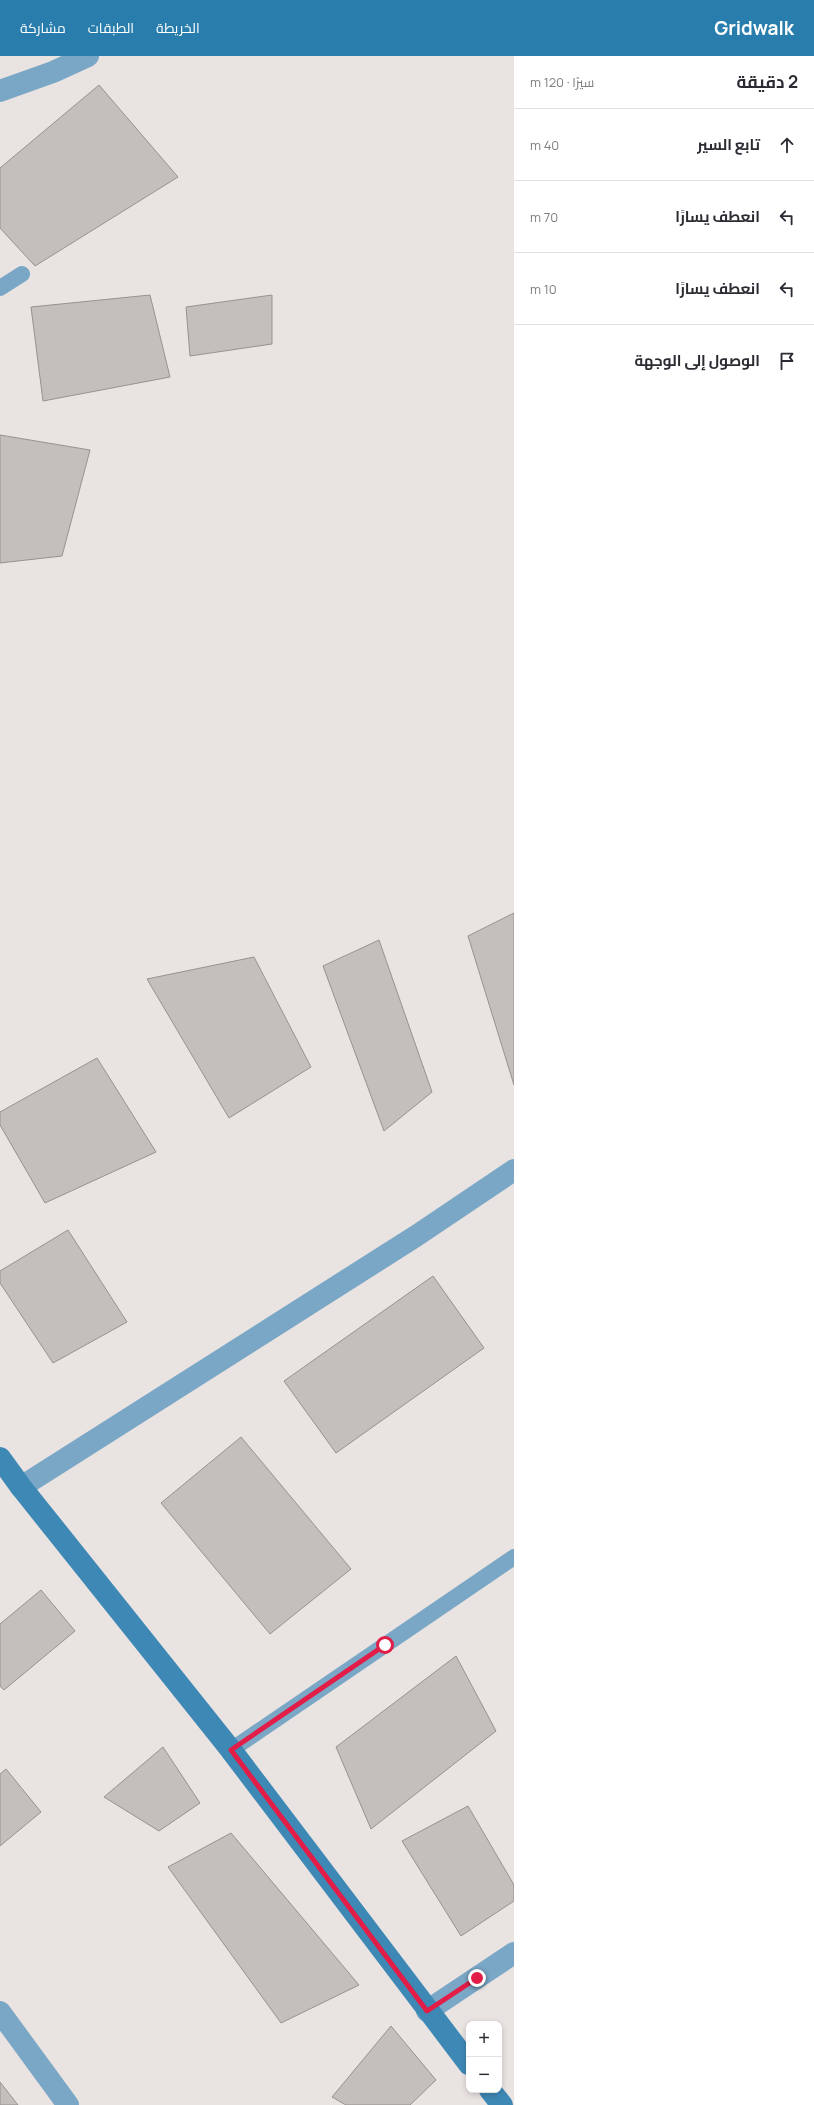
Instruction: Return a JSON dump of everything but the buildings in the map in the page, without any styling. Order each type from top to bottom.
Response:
[{"type":"street","points":[[0,91],[53,72],[88,56]]},
{"type":"street","points":[[21,1487],[416,1236],[514,1170]]},
{"type":"street","points":[[0,1458],[21,1487],[231,1750],[427,2011],[466,2060]]},
{"type":"street","points":[[427,2011],[514,1953]]},
{"type":"street","points":[[0,2012],[68,2105]]},
{"type":"street","points":[[492,2093],[502,2105]]},
{"type":"lane","points":[[0,288],[22,274]]},
{"type":"lane","points":[[231,1750],[514,1557]]},
{"type":"route","points":[[385,1645],[231,1750],[427,2011],[477,1978]]}]
